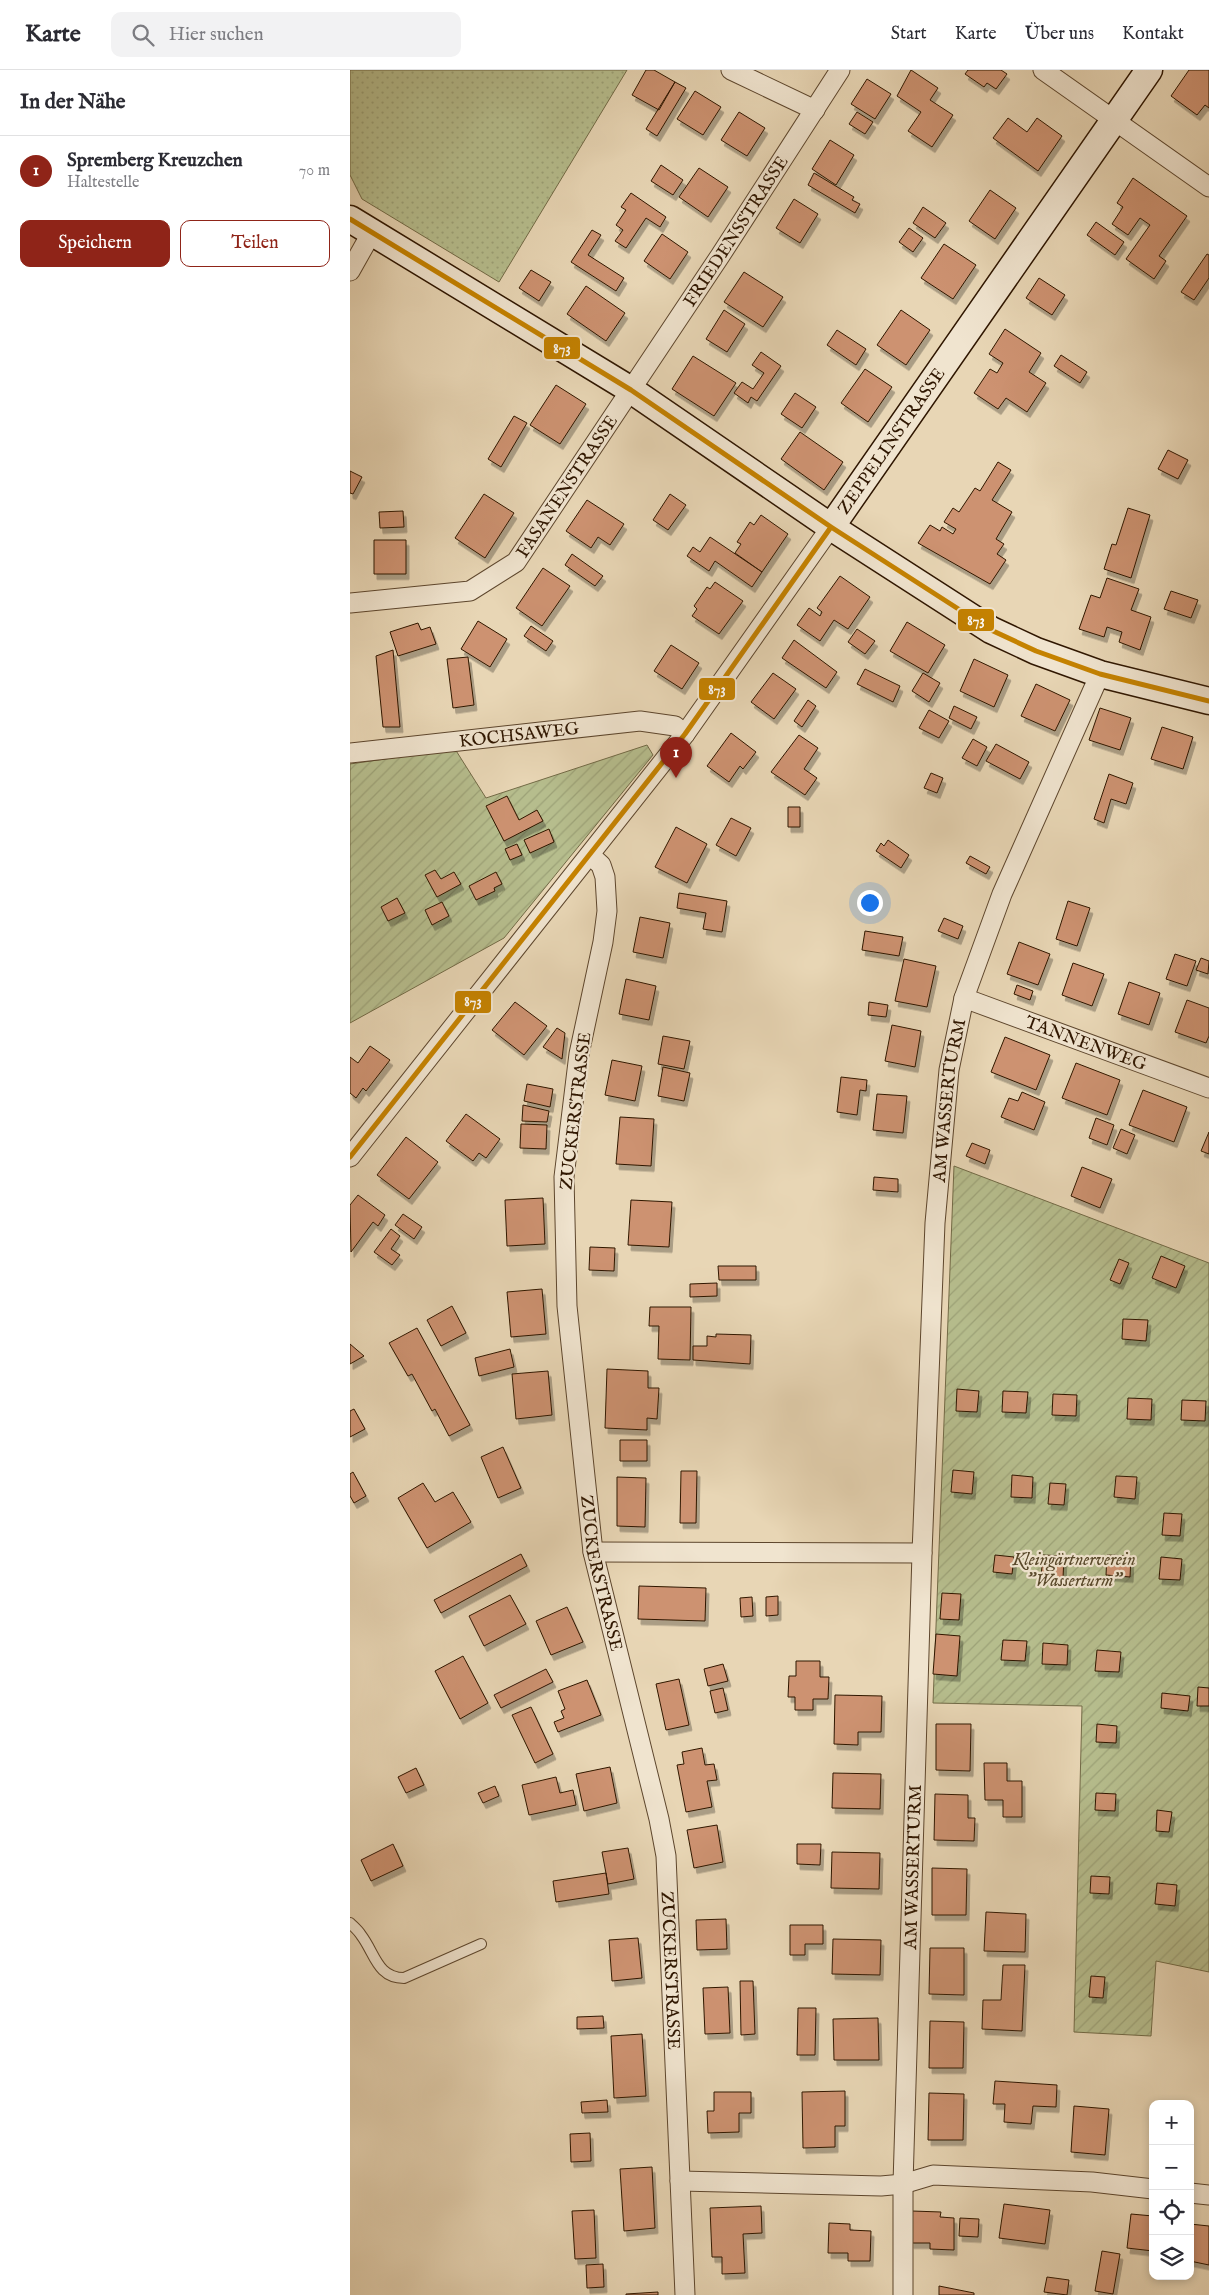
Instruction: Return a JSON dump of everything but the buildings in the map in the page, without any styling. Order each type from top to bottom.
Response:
[{"type":"street","points":[[731,70],[815,110]]},
{"type":"street","name":"FRIEDENSSTRASSE","points":[[631,390],[840,70]]},
{"type":"street","points":[[1043,70],[1209,188]]},
{"type":"street","name":"ZEPPELINSTRASSE","points":[[350,1158],[685,734],[1115,120],[1148,70]]},
{"type":"street","points":[[350,271],[361,225],[631,390],[831,527],[991,630],[1036,651],[1100,674],[1209,701]]},
{"type":"street","name":"FASANENSTRASSE","points":[[350,603],[470,592],[516,562],[631,390]]},
{"type":"street","name":"AM WASSERTURM","points":[[903,2295],[903,2184],[922,1553],[935,1223],[949,1070],[964,998],[1002,894],[1100,674]]},
{"type":"street","name":"KOCHSAWEG","points":[[350,752],[640,721],[674,726],[685,734]]},
{"type":"street","name":"ZUCKERSTRASSE","points":[[590,855],[601,865],[605,877],[607,911],[603,942],[579,1054],[564,1177],[567,1306],[593,1552],[659,1818],[666,1856],[685,2295]]},
{"type":"street","name":"TANNENWEG","points":[[964,998],[1209,1088]]},
{"type":"street","points":[[350,1141],[374,1128]]},
{"type":"street","points":[[593,1552],[922,1553]]},
{"type":"street","points":[[680,2181],[882,2186],[903,2184],[933,2175],[1092,2182],[1149,2189]]},
{"type":"street","points":[[1194,2193],[1209,2195]]},
{"type":"lane","points":[[350,1922],[361,1935],[378,1964],[394,1978],[404,1978],[481,1944]]},
{"type":"green space","points":[[350,70],[627,70],[499,282],[362,199],[350,175]]},
{"type":"green space","points":[[647,745],[653,755],[504,938],[350,1023],[350,764],[455,749],[486,798]]},
{"type":"green space","name":"Kleingärtnerverein \"Wasserturm\"","points":[[954,1166],[1209,1263],[1209,1972],[1156,1961],[1151,2036],[1074,2032],[1082,1706],[933,1703]]},
{"type":"transit line","name":"873","points":[[350,219],[631,390],[831,527],[991,630],[1036,651],[1100,674],[1209,701]]},
{"type":"transit line","name":"873","points":[[350,1157],[685,734],[831,527]]},
{"type":"place","name":"Spremberg Kreuzchen","points":[[676,778]]}]
